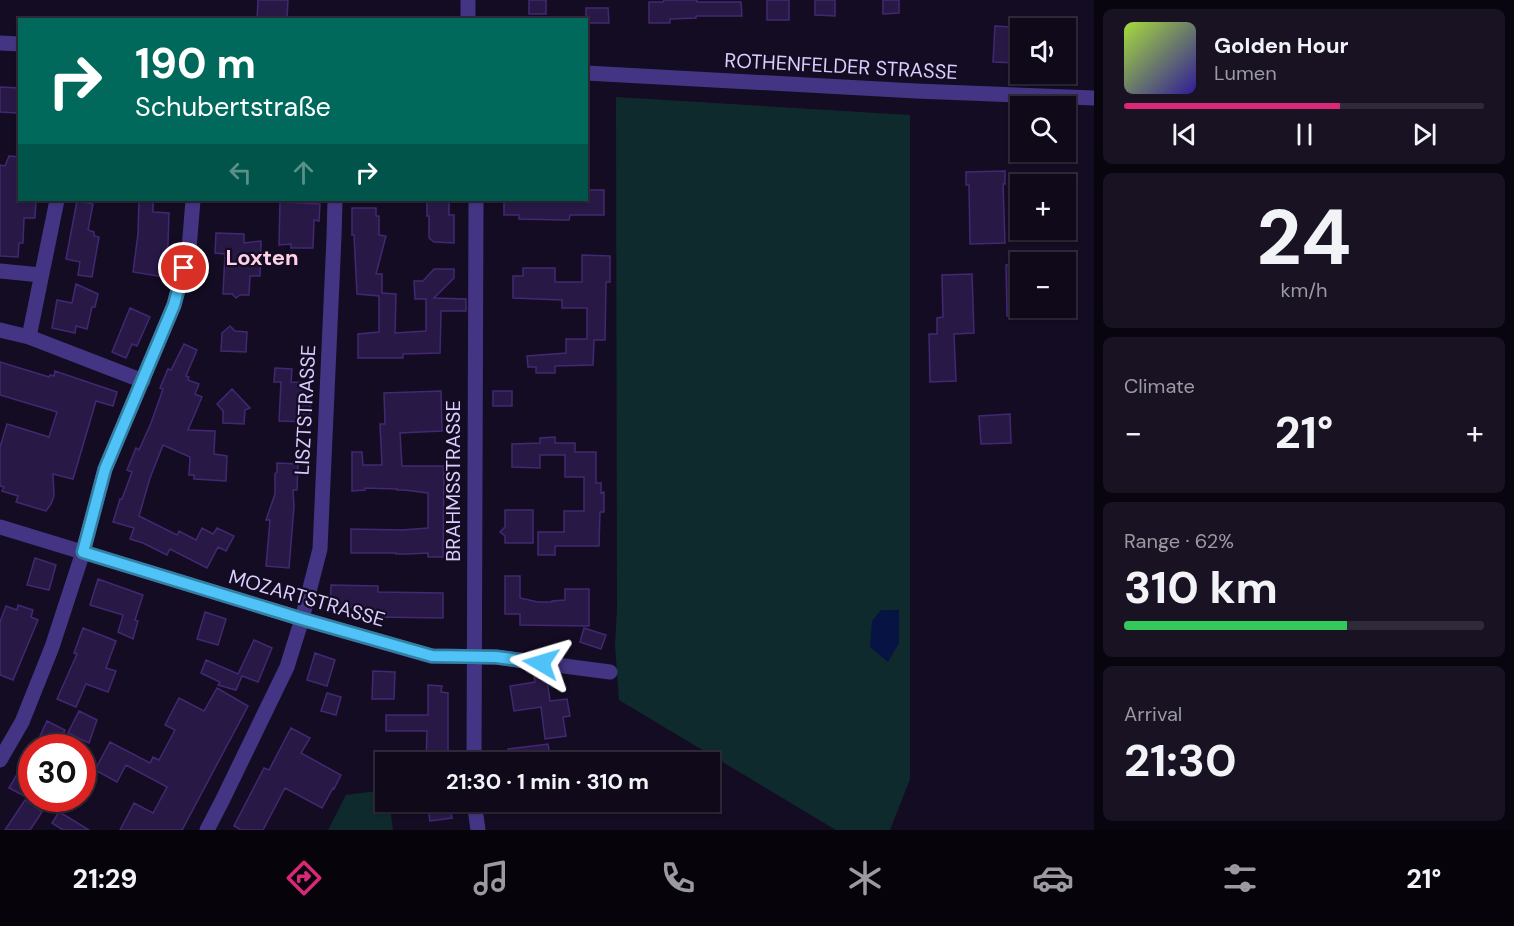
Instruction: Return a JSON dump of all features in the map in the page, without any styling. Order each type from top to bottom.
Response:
[{"type":"street","points":[[468,0],[468,18]]},
{"type":"street","points":[[0,43],[18,44]]},
{"type":"street","name":"ROTHENFELDER STRASSE","points":[[588,73],[1094,98]]},
{"type":"street","points":[[29,337],[57,201]]},
{"type":"street","points":[[0,760],[22,722],[52,647],[83,552],[105,469],[174,305],[189,249],[193,201]]},
{"type":"street","name":"LISZTSTRASSE","points":[[207,830],[287,667],[320,549],[334,248],[334,201]]},
{"type":"street","name":"BRAHMSSTRASSE","points":[[474,752],[476,201]]},
{"type":"street","points":[[0,271],[41,275]]},
{"type":"street","points":[[0,330],[29,337],[143,381]]},
{"type":"street","name":"MOZARTSTRASSE","points":[[0,527],[432,656],[496,657],[610,672]]},
{"type":"street","points":[[476,812],[478,830]]},
{"type":"green space","points":[[616,97],[910,115],[910,779],[890,830],[836,830],[720,761],[720,752],[706,752],[619,700],[615,645],[617,609]]},
{"type":"green space","points":[[375,791],[375,812],[391,812],[393,830],[328,830],[346,795]]},
{"type":"shaded area","points":[[881,610],[899,610],[899,643],[888,662],[870,647],[872,621]]},
{"type":"building","points":[[258,0],[288,0],[287,18],[257,18]]},
{"type":"building","points":[[529,0],[546,0],[546,14],[529,14]]},
{"type":"building","points":[[664,0],[741,2],[742,16],[696,16],[696,18],[670,19],[670,23],[649,23],[649,2],[663,2]]},
{"type":"building","points":[[767,0],[789,0],[789,20],[767,20]]},
{"type":"building","points":[[815,0],[835,0],[835,16],[815,15]]},
{"type":"building","points":[[883,0],[899,0],[899,13],[883,14]]},
{"type":"building","points":[[586,8],[608,8],[609,23],[588,23],[588,18],[586,18]]},
{"type":"building","points":[[995,26],[1010,27],[1010,63],[993,62]]},
{"type":"building","points":[[0,87],[18,88],[17,113],[0,112]]},
{"type":"building","points":[[9,156],[18,157],[18,201],[36,201],[35,218],[24,218],[23,243],[19,243],[18,257],[0,256],[0,165],[5,166]]},
{"type":"building","points":[[1005,171],[1005,184],[1003,184],[1005,243],[970,244],[969,185],[966,185],[966,172]]},
{"type":"building","points":[[588,190],[604,190],[604,215],[570,215],[569,220],[563,220],[519,219],[519,215],[504,215],[504,201],[588,201]]},
{"type":"building","points":[[77,201],[93,204],[88,230],[94,232],[94,236],[99,237],[92,277],[78,275],[80,262],[66,259]]},
{"type":"building","points":[[139,201],[153,201],[153,212],[169,213],[164,277],[133,272]]},
{"type":"building","points":[[427,201],[449,201],[449,215],[454,215],[454,243],[434,242],[429,238],[429,216],[427,216]]},
{"type":"building","points":[[280,202],[320,204],[319,221],[314,220],[313,248],[291,248],[291,244],[279,245]]},
{"type":"building","points":[[352,208],[376,208],[376,216],[379,216],[379,235],[386,236],[376,274],[382,274],[382,293],[396,294],[395,333],[426,331],[426,299],[415,299],[414,281],[423,281],[434,269],[454,269],[454,278],[434,298],[466,299],[466,311],[441,311],[440,353],[403,354],[403,358],[358,358],[358,334],[379,332],[379,296],[357,294]]},
{"type":"building","points":[[216,233],[244,234],[244,243],[261,241],[260,276],[250,276],[249,295],[240,295],[236,298],[232,294],[223,294],[225,254],[215,253]]},
{"type":"building","points":[[582,255],[610,256],[610,282],[606,282],[605,340],[594,340],[593,365],[555,366],[555,373],[536,373],[536,367],[528,367],[527,356],[566,353],[566,339],[587,339],[587,308],[562,308],[562,300],[513,298],[513,276],[523,276],[523,268],[555,268],[555,282],[582,282]]},
{"type":"building","points":[[1006,265],[1010,265],[1010,316],[1007,316]]},
{"type":"building","points":[[972,274],[974,333],[954,334],[956,381],[930,382],[929,334],[937,334],[937,318],[943,317],[942,275]]},
{"type":"building","points":[[76,284],[98,294],[95,307],[92,307],[87,329],[76,326],[75,333],[52,328],[57,300],[72,303]]},
{"type":"building","points":[[130,308],[150,317],[137,346],[132,344],[126,358],[112,352]]},
{"type":"building","points":[[230,326],[235,331],[247,332],[246,352],[221,351],[222,333]]},
{"type":"building","points":[[184,344],[197,350],[186,376],[189,377],[188,380],[199,384],[195,394],[202,397],[188,430],[215,431],[214,454],[227,456],[226,481],[194,479],[194,475],[189,475],[190,457],[163,445],[139,516],[177,535],[179,531],[196,540],[202,528],[213,534],[217,528],[234,536],[226,551],[218,547],[207,568],[170,549],[167,555],[130,539],[134,528],[113,522],[132,472],[127,470],[136,448],[139,450],[151,423],[163,389],[160,388],[168,369],[171,370]]},
{"type":"building","points":[[0,362],[49,377],[54,376],[55,371],[117,392],[113,406],[96,401],[73,479],[53,474],[54,496],[46,511],[16,502],[18,496],[2,491],[4,487],[0,486],[0,447],[7,424],[49,437],[57,412],[0,395]]},
{"type":"building","points":[[275,368],[292,369],[291,382],[311,383],[310,422],[279,421],[281,382],[274,382]]},
{"type":"building","points":[[232,389],[250,408],[245,410],[244,424],[223,423],[223,411],[217,404]]},
{"type":"building","points":[[441,391],[442,431],[400,433],[402,466],[444,466],[443,557],[428,557],[428,553],[351,553],[351,529],[428,528],[428,493],[365,488],[365,490],[352,491],[352,452],[362,452],[363,465],[382,465],[380,424],[385,424],[384,393]]},
{"type":"building","points":[[493,391],[512,391],[512,406],[493,406]]},
{"type":"building","points":[[1010,414],[1011,443],[981,444],[979,416]]},
{"type":"building","points":[[555,437],[555,443],[575,443],[575,452],[596,452],[596,483],[601,483],[601,493],[604,492],[604,512],[600,512],[599,546],[555,546],[555,555],[538,555],[538,532],[564,532],[564,511],[584,511],[584,477],[565,477],[565,455],[540,455],[540,468],[512,467],[512,444],[540,443],[540,438]]},
{"type":"building","points":[[277,463],[298,464],[297,490],[293,490],[294,506],[289,568],[266,566],[270,520],[266,520],[275,494]]},
{"type":"building","points":[[505,510],[533,510],[533,543],[505,543],[505,536],[500,532],[505,527]]},
{"type":"building","points":[[35,558],[56,565],[49,590],[27,585]]},
{"type":"building","points":[[505,576],[520,576],[520,598],[538,602],[565,600],[565,589],[589,589],[589,626],[520,625],[520,614],[505,614]]},
{"type":"building","points":[[98,579],[143,595],[135,620],[138,621],[133,639],[118,632],[123,615],[90,605]]},
{"type":"building","points":[[331,585],[378,586],[378,592],[443,593],[443,618],[377,617],[377,622],[363,622],[363,607],[330,607]]},
{"type":"building","points":[[18,605],[33,610],[31,617],[38,620],[13,680],[0,675],[0,622],[6,606],[17,610]]},
{"type":"building","points":[[205,612],[226,619],[218,645],[197,639]]},
{"type":"building","points":[[83,628],[116,641],[106,668],[116,671],[108,692],[86,684],[76,707],[57,699],[77,654],[74,653]]},
{"type":"building","points":[[584,628],[606,635],[601,649],[580,642]]},
{"type":"building","points":[[254,640],[272,648],[258,682],[242,676],[236,690],[218,685],[220,682],[201,673],[206,660],[238,674]]},
{"type":"building","points":[[315,653],[335,660],[327,686],[307,680]]},
{"type":"building","points":[[373,671],[395,672],[394,699],[372,699]]},
{"type":"building","points":[[534,672],[546,673],[550,701],[567,699],[570,716],[563,717],[566,736],[545,739],[541,707],[514,711],[510,686],[535,682]]},
{"type":"building","points":[[428,685],[442,686],[441,692],[448,693],[448,752],[426,752],[427,731],[386,731],[386,715],[428,715]]},
{"type":"building","points":[[217,688],[248,706],[182,830],[120,830],[134,803],[153,813],[167,787],[126,765],[117,782],[96,771],[110,742],[150,763],[153,757],[159,760],[175,730],[165,725],[179,698],[204,711]]},
{"type":"building","points":[[327,693],[341,697],[336,715],[321,711]]},
{"type":"building","points":[[79,711],[97,720],[92,734],[68,733]]},
{"type":"building","points":[[47,721],[65,730],[63,734],[41,734]]},
{"type":"building","points":[[291,728],[310,738],[301,753],[341,775],[322,808],[285,788],[263,830],[241,830],[234,826],[264,768],[269,770]]},
{"type":"building","points":[[548,744],[549,752],[508,752],[508,749]]},
{"type":"building","points":[[18,773],[18,793],[9,788]]},
{"type":"building","points":[[18,810],[42,812],[30,830],[5,830]]},
{"type":"building","points":[[59,812],[89,830],[63,830],[52,823]]},
{"type":"building","points":[[429,812],[451,812],[452,818],[430,821]]},
{"type":"district","name":"Loxten","points":[[262,257]]},
{"type":"route","points":[[184,268],[174,305],[105,469],[83,552],[432,656],[496,657],[541,663]]}]
